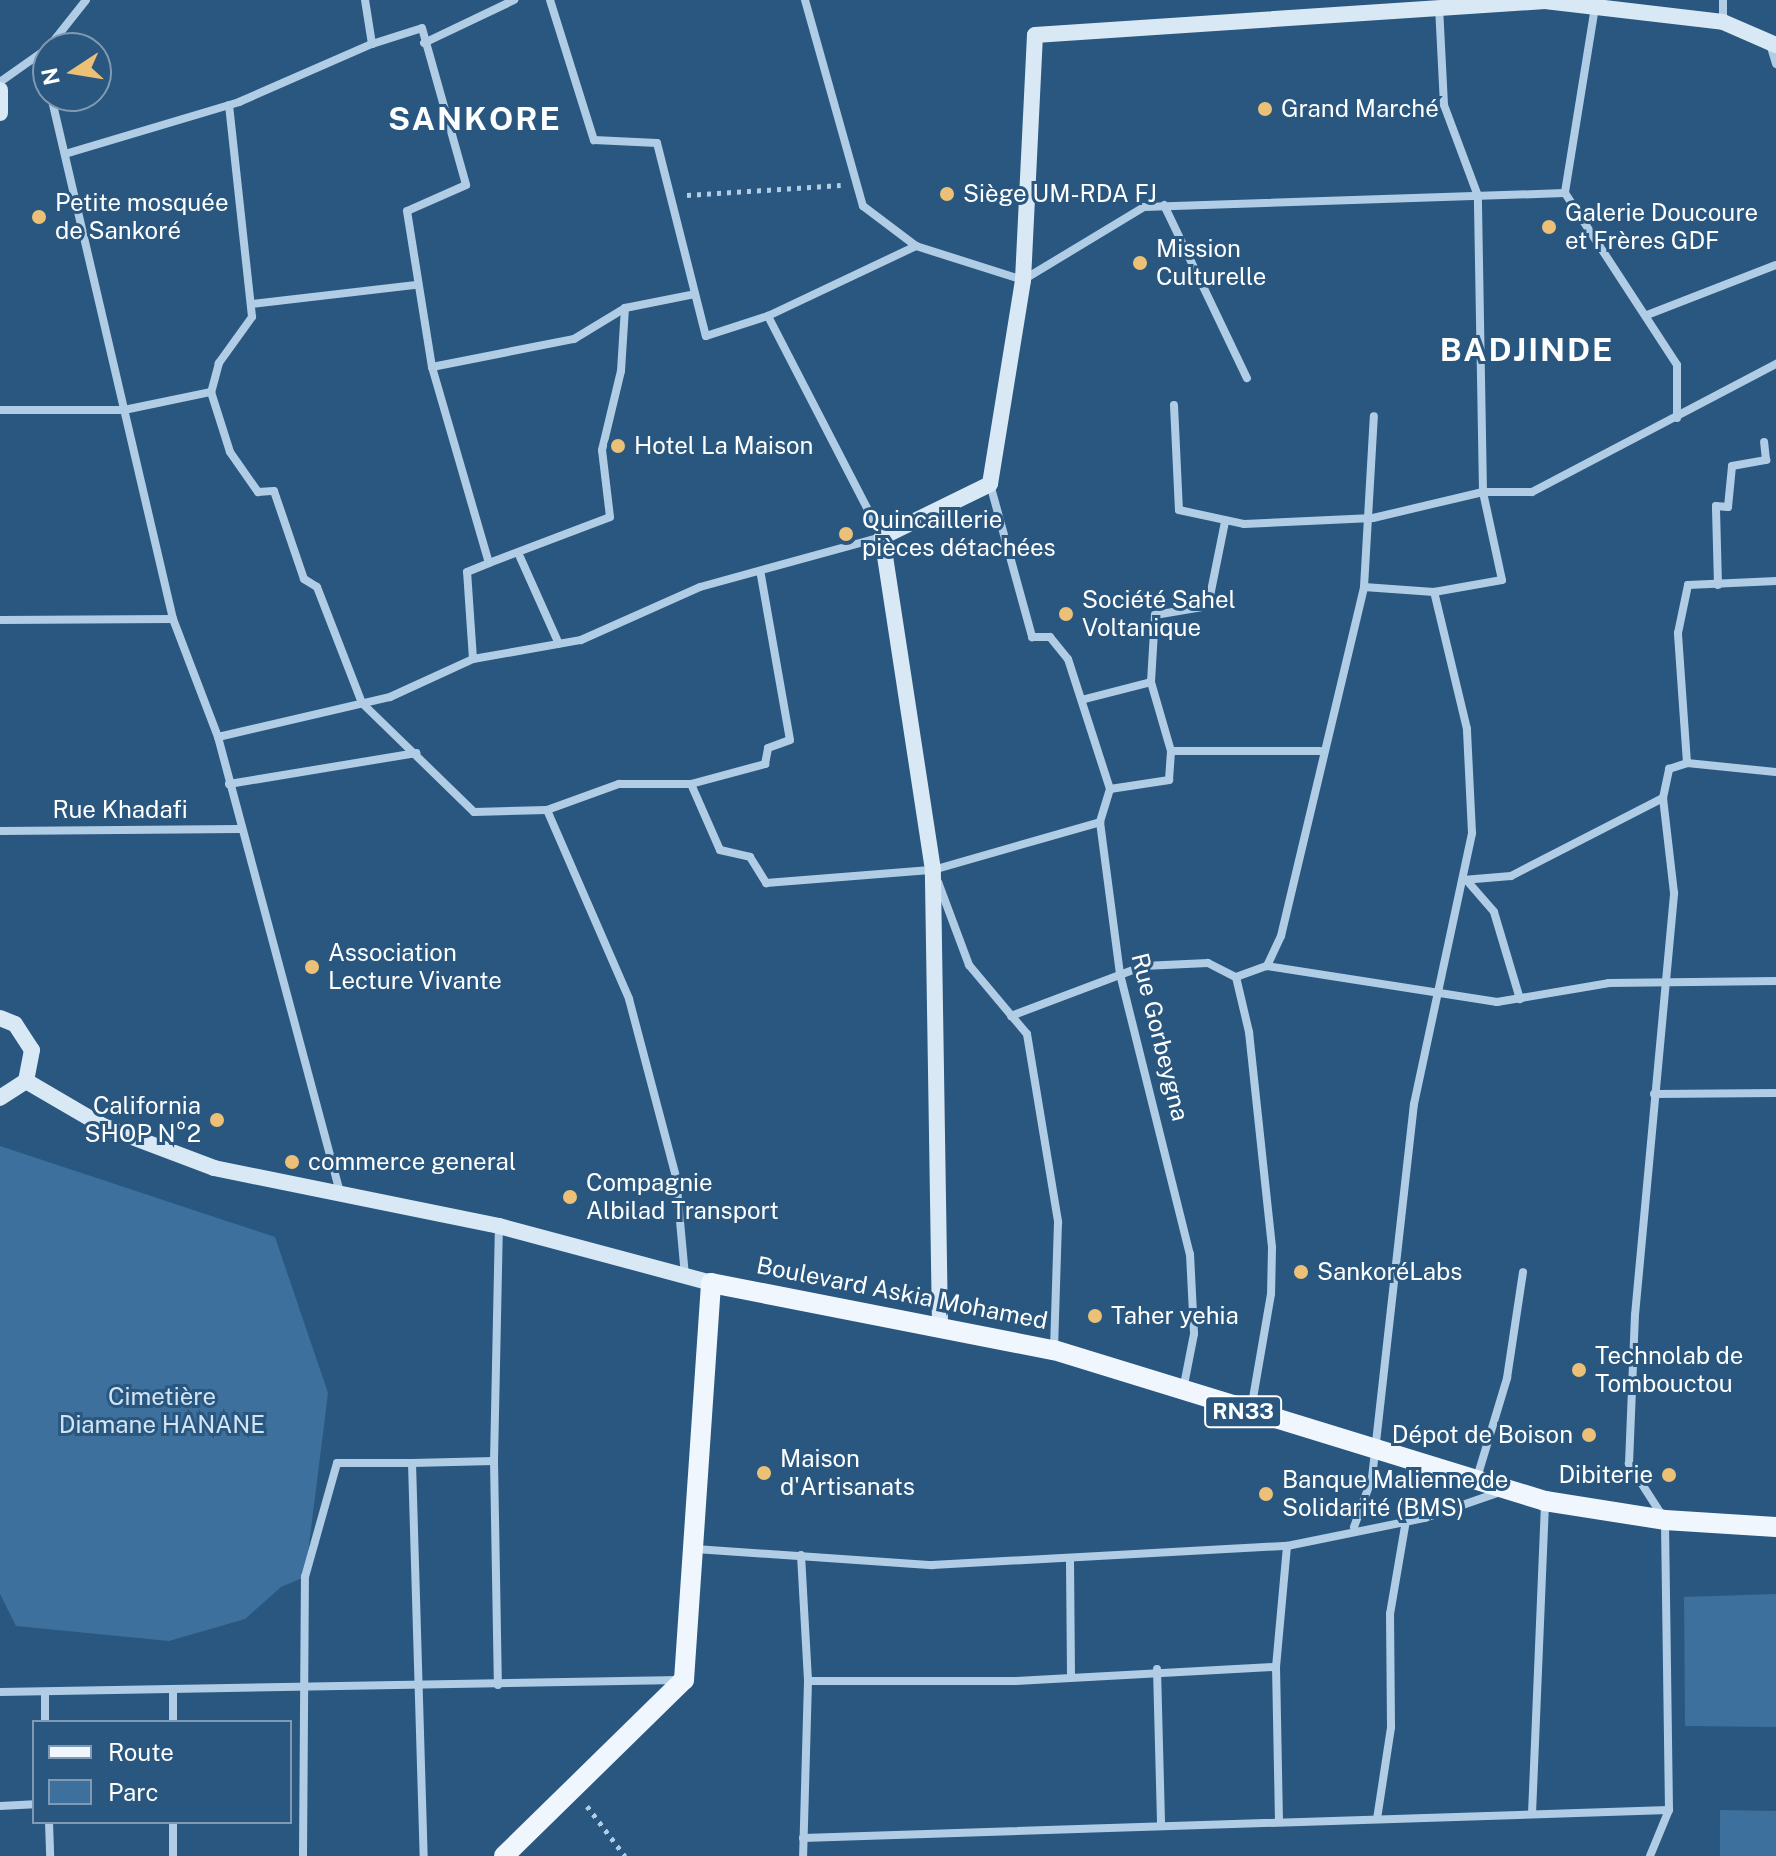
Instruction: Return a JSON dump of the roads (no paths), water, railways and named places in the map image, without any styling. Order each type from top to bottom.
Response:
[{"type":"main road","name":"Boulevard Askia Mohamed","points":[[711,1283],[1054,1350],[1182,1394],[1475,1484],[1545,1501],[1665,1520],[1776,1527]]},
{"type":"main road","points":[[504,1856],[684,1680],[690,1549],[711,1283]]},
{"type":"street","points":[[61,32],[86,0]]},
{"type":"street","points":[[365,0],[372,44]]},
{"type":"street","points":[[424,43],[514,0]]},
{"type":"street","points":[[550,0],[594,140],[657,143],[706,336],[768,316],[916,246]]},
{"type":"street","points":[[805,0],[839,101],[863,206],[916,246],[1023,280],[1144,207],[1565,193]]},
{"type":"street","points":[[1225,522],[1208,606],[1155,615],[1151,682],[1171,751],[1169,780],[1110,789],[1085,699],[1050,637],[1032,637],[990,484],[1023,280],[1035,35],[1545,0],[1723,22],[1773,44],[1776,64]]},
{"type":"street","points":[[1723,0],[1723,22]]},
{"type":"street","points":[[1596,4],[1565,193],[1677,365],[1677,418]]},
{"type":"street","points":[[1364,587],[1434,592],[1502,580],[1483,492],[1478,196],[1444,105],[1439,6]]},
{"type":"street","points":[[65,154],[229,105],[372,44],[422,28],[466,185],[407,211],[414,285],[432,367],[489,563]]},
{"type":"street","points":[[0,82],[32,60]]},
{"type":"street","points":[[0,90],[0,113]]},
{"type":"street","points":[[229,105],[252,317],[219,363],[211,392],[230,452],[258,492],[274,491],[304,579],[317,587],[362,703],[474,812],[547,810],[619,784],[691,784],[765,764],[768,748],[790,740],[761,575]]},
{"type":"street","points":[[55,112],[173,619],[218,737],[240,829],[341,1198]]},
{"type":"street","points":[[1164,205],[1247,378]]},
{"type":"street","points":[[1647,315],[1776,265]]},
{"type":"street","points":[[251,304],[414,285]]},
{"type":"street","points":[[432,367],[574,339],[625,308],[695,294]]},
{"type":"street","points":[[473,659],[467,572],[489,563],[520,557],[610,517],[602,450],[621,371],[625,308]]},
{"type":"street","points":[[768,316],[882,537],[933,870],[940,1326]]},
{"type":"street","points":[[1174,405],[1179,510],[1225,522],[1373,518],[1483,492],[1532,492],[1776,364]]},
{"type":"street","points":[[0,410],[124,410],[211,392]]},
{"type":"street","points":[[1267,966],[1281,936],[1320,751],[1364,587],[1373,518],[1374,416]]},
{"type":"street","points":[[1718,585],[1716,506],[1728,507],[1732,466],[1766,460],[1764,442]]},
{"type":"street","points":[[218,737],[362,703],[473,659],[559,644],[700,587],[761,575],[882,537],[990,484]]},
{"type":"street","points":[[520,557],[559,644]]},
{"type":"street","points":[[1687,763],[1678,633],[1688,585],[1776,581]]},
{"type":"street","points":[[1354,1527],[1374,1453],[1414,1104],[1472,833],[1467,729],[1434,592]]},
{"type":"street","points":[[0,620],[173,619]]},
{"type":"street","points":[[1085,699],[1151,682]]},
{"type":"street","points":[[1171,751],[1320,751]]},
{"type":"street","points":[[229,784],[416,753]]},
{"type":"street","points":[[1650,1856],[1669,1810],[1665,1520],[1629,1464],[1654,1094],[1674,893],[1663,798],[1669,769],[1687,763],[1776,772]]},
{"type":"street","points":[[691,784],[720,850],[750,857],[766,883],[933,870],[1100,822]]},
{"type":"street","name":"Rue Gorbeygna","points":[[1110,789],[1100,822],[1120,974],[1190,1254],[1194,1334],[1182,1394]]},
{"type":"street","points":[[1463,880],[1511,876],[1663,798]]},
{"type":"street","points":[[547,810],[629,999],[676,1177],[685,1275]]},
{"type":"street","name":"Rue Khadafi","points":[[0,831],[240,829]]},
{"type":"street","points":[[933,870],[969,965],[1027,1034],[1058,1222],[1054,1350]]},
{"type":"street","points":[[1463,880],[1480,888],[1494,912],[1520,999]]},
{"type":"street","points":[[1011,1016],[1120,974],[1184,961],[1236,977],[1267,966],[1439,998],[1520,999],[1609,983],[1666,988],[1776,981]]},
{"type":"street","points":[[1236,977],[1249,1032],[1272,1248],[1271,1294],[1251,1414]]},
{"type":"street","points":[[0,1018],[26,1035],[32,1066],[26,1081],[0,1098]]},
{"type":"street","name":"Boulevard Askia Mohamed","points":[[26,1081],[103,1126],[214,1168],[341,1198],[499,1226],[711,1283]]},
{"type":"street","points":[[1654,1094],[1776,1093]]},
{"type":"street","points":[[498,1685],[494,1461],[499,1226]]},
{"type":"street","points":[[1475,1484],[1507,1378],[1523,1272]]},
{"type":"street","points":[[303,1856],[305,1577],[337,1463],[494,1461]]},
{"type":"street","points":[[412,1463],[416,1685],[424,1856]]},
{"type":"street","points":[[690,1549],[932,1565],[1070,1561],[1287,1546],[1354,1527],[1406,1520],[1503,1491]]},
{"type":"street","points":[[1532,1814],[1545,1501]]},
{"type":"street","points":[[1377,1819],[1391,1727],[1390,1614],[1406,1520]]},
{"type":"street","points":[[1279,1822],[1276,1667],[1287,1546]]},
{"type":"street","points":[[801,1555],[808,1681],[803,1856]]},
{"type":"street","points":[[1070,1561],[1071,1674]]},
{"type":"street","points":[[808,1681],[1276,1667]]},
{"type":"street","points":[[1157,1669],[1161,1826]]},
{"type":"street","points":[[0,1692],[684,1680]]},
{"type":"street","points":[[173,1690],[173,1720]]},
{"type":"street","points":[[45,1692],[45,1720]]},
{"type":"street","points":[[0,1806],[32,1804]]},
{"type":"street","points":[[803,1838],[1669,1810]]},
{"type":"street","points":[[49,1824],[50,1856]]},
{"type":"street","points":[[173,1824],[173,1856]]},
{"type":"place","name":"Grand Marché","points":[[1265,109]]},
{"type":"place","name":"Siège UM-RDA FJ","points":[[947,194]]},
{"type":"place","name":"Petite mosquée de Sankoré","points":[[39,217]]},
{"type":"place","name":"Galerie Doucoure et Frères GDF","points":[[1549,227]]},
{"type":"place","name":"Mission Culturelle","points":[[1140,263]]},
{"type":"place","name":"Hotel La Maison","points":[[618,446]]},
{"type":"place","name":"Quincaillerie pièces détachées","points":[[846,534]]},
{"type":"place","name":"Société Sahel Voltanique","points":[[1066,614]]},
{"type":"place","name":"Association Lecture Vivante","points":[[312,967]]},
{"type":"place","name":"California SHOP N°2","points":[[217,1120]]},
{"type":"place","name":"commerce general","points":[[292,1162]]},
{"type":"place","name":"Compagnie Albilad Transport","points":[[570,1197]]},
{"type":"place","name":"SankoréLabs","points":[[1301,1272]]},
{"type":"place","name":"Taher yehia","points":[[1095,1316]]},
{"type":"place","name":"Technolab de Tombouctou","points":[[1579,1370]]},
{"type":"place","name":"Dépot de Boison","points":[[1589,1435]]},
{"type":"place","name":"Maison d'Artisanats","points":[[764,1473]]},
{"type":"place","name":"Dibiterie","points":[[1669,1475]]},
{"type":"place","name":"Banque Malienne de Solidarité (BMS)","points":[[1266,1494]]},
{"type":"district","name":"SANKORE","points":[[475,119]]},
{"type":"district","name":"BADJINDE","points":[[1527,350]]},
{"type":"park label","name":"Cimetière Diamane HANANE","points":[[162,1411]]}]
